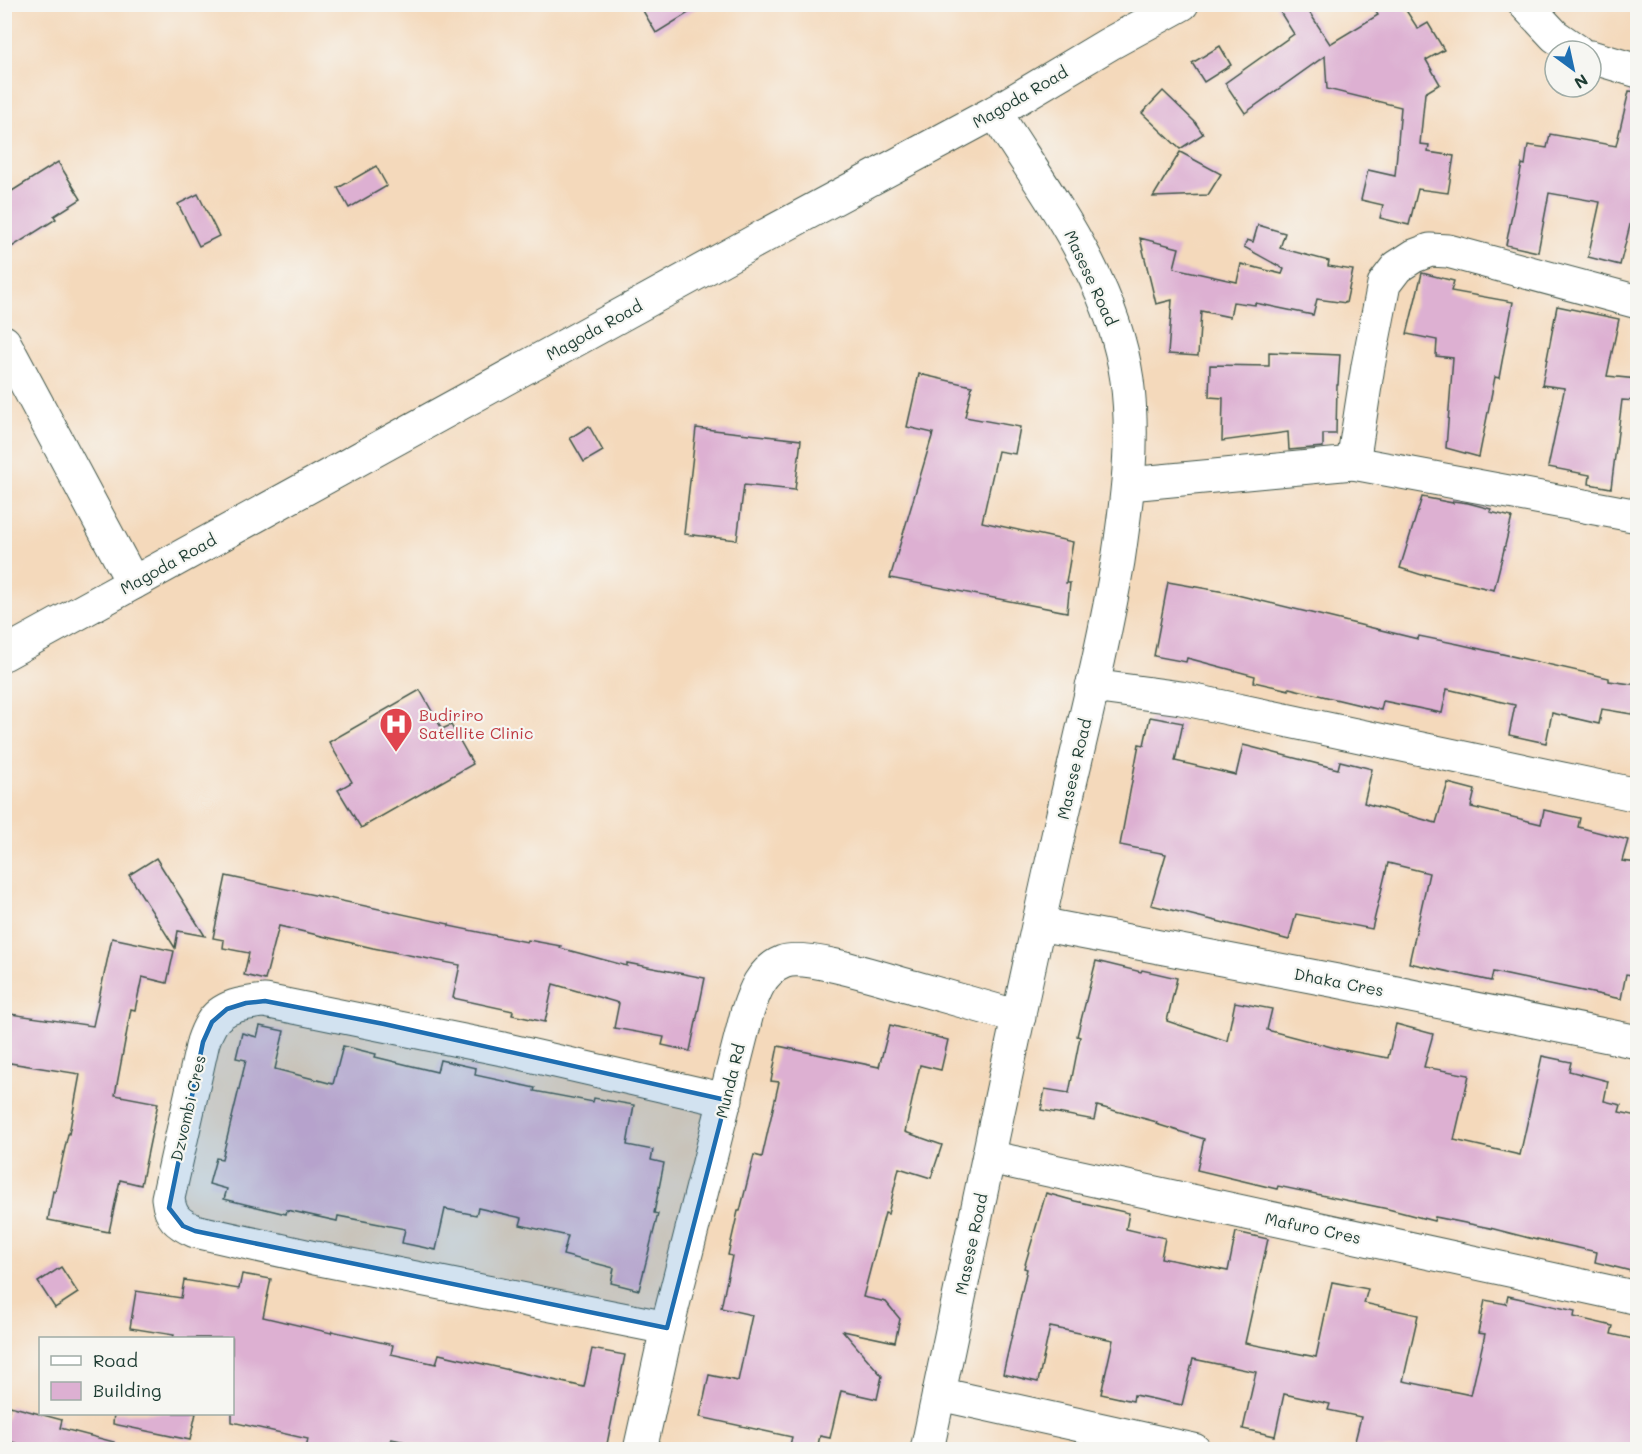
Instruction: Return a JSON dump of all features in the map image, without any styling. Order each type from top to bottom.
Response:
[{"type":"street","name":"Magoda Road","points":[[4,654],[995,112],[1109,44],[1182,4]]},
{"type":"street","points":[[1525,4],[1559,39]]},
{"type":"street","points":[[1603,61],[1638,71]]},
{"type":"street","name":"Masese Road","points":[[927,1449],[1039,924],[1110,610],[1129,484],[1131,431],[1126,378],[1116,330],[1094,276],[1072,234],[995,112]]},
{"type":"street","points":[[1353,463],[1384,284],[1397,267],[1414,256],[1430,250],[1448,251],[1638,302]]},
{"type":"street","points":[[4,342],[133,583]]},
{"type":"street","points":[[1129,484],[1353,463],[1638,516]]},
{"type":"street","points":[[1092,686],[1181,698],[1638,795]]},
{"type":"street","name":"Dhaka Cres","points":[[1039,924],[1638,1042]]},
{"type":"street","name":"Munda Rd","points":[[644,1448],[667,1328],[747,1013],[754,992],[763,977],[785,961],[799,960],[837,966],[1019,1017]]},
{"type":"street","name":"Dzvombi Cres","points":[[667,1328],[315,1258],[195,1231],[183,1226],[174,1218],[169,1209],[168,1198],[203,1041],[212,1022],[227,1009],[246,1003],[265,1002],[514,1051],[726,1100]]},
{"type":"street","name":"Mafuro Cres","points":[[989,1157],[1638,1298]]},
{"type":"street","points":[[939,1394],[1194,1449]]},
{"type":"highlighted area","points":[[265,1001],[384,1024],[726,1100],[667,1328],[195,1231],[183,1226],[169,1208],[203,1042],[212,1022],[227,1009],[246,1003]]},
{"type":"building","points":[[639,4],[703,4],[656,33]]},
{"type":"building","points":[[1275,4],[1304,4],[1330,44],[1378,15],[1371,4],[1402,4],[1418,29],[1428,23],[1444,50],[1426,60],[1440,84],[1425,93],[1420,144],[1429,145],[1428,152],[1454,156],[1448,193],[1418,189],[1409,225],[1380,218],[1383,205],[1361,200],[1368,170],[1395,176],[1401,107],[1327,89],[1325,56],[1245,113],[1225,83],[1294,34]]},
{"type":"building","points":[[1220,46],[1231,65],[1204,82],[1192,63]]},
{"type":"building","points":[[1163,91],[1195,122],[1203,134],[1180,149],[1142,113]]},
{"type":"building","points":[[1629,91],[1638,92],[1638,193],[1620,265],[1588,257],[1600,202],[1549,193],[1538,252],[1506,245],[1528,145],[1547,148],[1550,134],[1616,146]]},
{"type":"building","points":[[1180,152],[1221,174],[1208,195],[1153,197]]},
{"type":"building","points":[[58,162],[81,199],[54,216],[56,219],[4,252],[4,196]]},
{"type":"building","points":[[376,166],[387,186],[349,208],[338,188]]},
{"type":"building","points":[[198,194],[219,236],[199,246],[178,204]]},
{"type":"building","points":[[1258,225],[1285,233],[1280,248],[1329,261],[1328,266],[1353,270],[1346,303],[1317,299],[1313,315],[1255,303],[1255,305],[1233,302],[1230,317],[1201,311],[1198,356],[1168,354],[1172,300],[1156,304],[1140,238],[1179,248],[1174,268],[1237,282],[1241,264],[1282,274],[1284,269],[1244,247],[1247,240],[1253,242]]},
{"type":"building","points":[[1422,273],[1454,281],[1451,291],[1513,302],[1499,378],[1495,377],[1479,457],[1446,448],[1453,358],[1436,356],[1437,340],[1407,334]]},
{"type":"building","points":[[1557,306],[1619,319],[1607,376],[1638,379],[1638,401],[1622,400],[1611,488],[1589,484],[1590,475],[1548,467],[1564,391],[1564,388],[1542,385]]},
{"type":"building","points":[[1269,352],[1340,355],[1336,434],[1323,434],[1323,447],[1289,450],[1288,432],[1222,441],[1223,398],[1209,397],[1210,365],[1269,366]]},
{"type":"building","points":[[919,374],[972,386],[965,417],[1020,427],[1015,454],[998,451],[982,522],[1073,542],[1066,583],[1070,583],[1067,612],[890,578],[933,433],[907,427]]},
{"type":"building","points":[[589,426],[603,451],[584,462],[570,438]]},
{"type":"building","points":[[696,428],[801,440],[795,490],[744,485],[737,540],[684,534]]},
{"type":"building","points":[[1422,497],[1453,503],[1453,501],[1468,503],[1491,509],[1490,512],[1512,517],[1494,590],[1425,574],[1425,576],[1400,568]]},
{"type":"building","points":[[1168,582],[1225,592],[1418,639],[1419,636],[1458,644],[1609,678],[1609,681],[1638,685],[1638,715],[1602,709],[1599,724],[1552,713],[1546,743],[1509,735],[1515,705],[1447,689],[1442,713],[1383,701],[1381,710],[1254,682],[1255,676],[1187,658],[1186,662],[1154,656]]},
{"type":"building","points":[[420,690],[442,729],[451,725],[473,764],[361,828],[338,790],[352,782],[329,742]]},
{"type":"building","points":[[1150,717],[1183,723],[1175,761],[1236,775],[1243,745],[1338,769],[1340,761],[1372,769],[1364,803],[1436,823],[1448,783],[1475,790],[1471,807],[1541,824],[1544,810],[1580,818],[1578,827],[1628,840],[1622,861],[1638,863],[1638,976],[1626,974],[1621,999],[1493,972],[1491,981],[1409,963],[1429,873],[1388,863],[1372,929],[1296,914],[1289,940],[1151,905],[1166,854],[1120,845],[1139,744],[1144,745]]},
{"type":"building","points":[[156,858],[205,936],[178,931],[175,948],[129,875]]},
{"type":"building","points":[[226,876],[449,924],[449,926],[527,942],[528,940],[561,946],[560,948],[627,966],[627,963],[705,978],[690,1051],[662,1045],[664,1037],[614,1028],[619,1003],[553,984],[545,1022],[512,1015],[513,1011],[453,998],[460,965],[279,926],[265,980],[244,975],[249,953],[223,948],[224,940],[213,938]]},
{"type":"building","points":[[112,938],[174,951],[167,983],[142,977],[135,1010],[131,1009],[115,1095],[158,1103],[141,1185],[120,1180],[109,1232],[48,1220],[53,1191],[55,1192],[69,1134],[80,1074],[4,1062],[4,1013],[93,1026]]},
{"type":"building","points":[[1096,961],[1177,978],[1167,1021],[1227,1041],[1235,1002],[1272,1009],[1267,1030],[1339,1049],[1388,1058],[1396,1024],[1433,1034],[1424,1067],[1469,1075],[1454,1140],[1520,1155],[1542,1056],[1571,1062],[1569,1071],[1608,1081],[1604,1101],[1621,1105],[1619,1112],[1638,1116],[1638,1246],[1631,1271],[1595,1262],[1597,1252],[1435,1217],[1434,1221],[1278,1186],[1277,1189],[1197,1170],[1204,1139],[1156,1124],[1157,1122],[1097,1106],[1094,1120],[1041,1110],[1045,1089],[1069,1093],[1080,1037],[1077,1036]]},
{"type":"building","points":[[890,1025],[948,1040],[941,1070],[920,1065],[905,1132],[942,1145],[931,1178],[899,1168],[863,1297],[886,1302],[900,1319],[895,1342],[843,1331],[882,1376],[877,1399],[841,1391],[830,1438],[820,1436],[817,1449],[789,1449],[792,1437],[700,1417],[709,1375],[738,1381],[752,1315],[721,1308],[732,1256],[728,1255],[738,1211],[740,1211],[754,1155],[762,1157],[779,1082],[771,1081],[778,1046],[879,1067]]},
{"type":"building","points":[[260,1026],[284,1031],[275,1069],[333,1084],[343,1046],[376,1054],[375,1057],[437,1072],[440,1060],[476,1068],[475,1075],[535,1088],[534,1091],[593,1102],[594,1098],[634,1105],[627,1145],[653,1150],[651,1160],[664,1163],[654,1213],[658,1214],[639,1290],[611,1283],[614,1268],[563,1255],[568,1236],[520,1225],[522,1218],[478,1208],[476,1215],[445,1209],[436,1250],[402,1243],[405,1229],[338,1216],[337,1221],[287,1210],[286,1214],[224,1199],[227,1189],[209,1184],[216,1158],[222,1159],[246,1060],[236,1058],[242,1033],[257,1037]]},
{"type":"building","points":[[1046,1193],[1129,1213],[1126,1229],[1165,1238],[1161,1258],[1228,1271],[1236,1232],[1268,1239],[1245,1343],[1316,1357],[1332,1282],[1368,1289],[1364,1303],[1418,1315],[1403,1381],[1471,1395],[1485,1334],[1478,1333],[1485,1300],[1506,1304],[1508,1296],[1575,1311],[1574,1317],[1613,1326],[1611,1334],[1638,1340],[1638,1449],[1353,1449],[1361,1417],[1328,1410],[1330,1404],[1284,1394],[1275,1436],[1243,1429],[1256,1372],[1193,1359],[1182,1405],[1134,1395],[1133,1401],[1101,1394],[1113,1340],[1050,1327],[1038,1382],[1003,1374],[1027,1269],[1024,1268]]},
{"type":"building","points":[[61,1267],[78,1293],[55,1308],[38,1282]]},
{"type":"building","points":[[242,1274],[271,1279],[263,1317],[393,1345],[391,1354],[436,1364],[439,1354],[584,1387],[592,1349],[625,1355],[606,1449],[440,1449],[391,1439],[389,1449],[306,1449],[308,1439],[232,1422],[232,1415],[234,1415],[234,1337],[173,1337],[174,1335],[130,1328],[136,1291],[181,1298],[184,1280],[239,1289]]},
{"type":"building","points":[[10,1406],[62,1420],[60,1428],[114,1442],[113,1449],[38,1449],[4,1440],[4,1425]]},
{"type":"building","points":[[114,1415],[196,1415],[190,1440],[113,1424]]},
{"type":"place","name":"Budiriro Satellite Clinic","points":[[396,753]]}]
